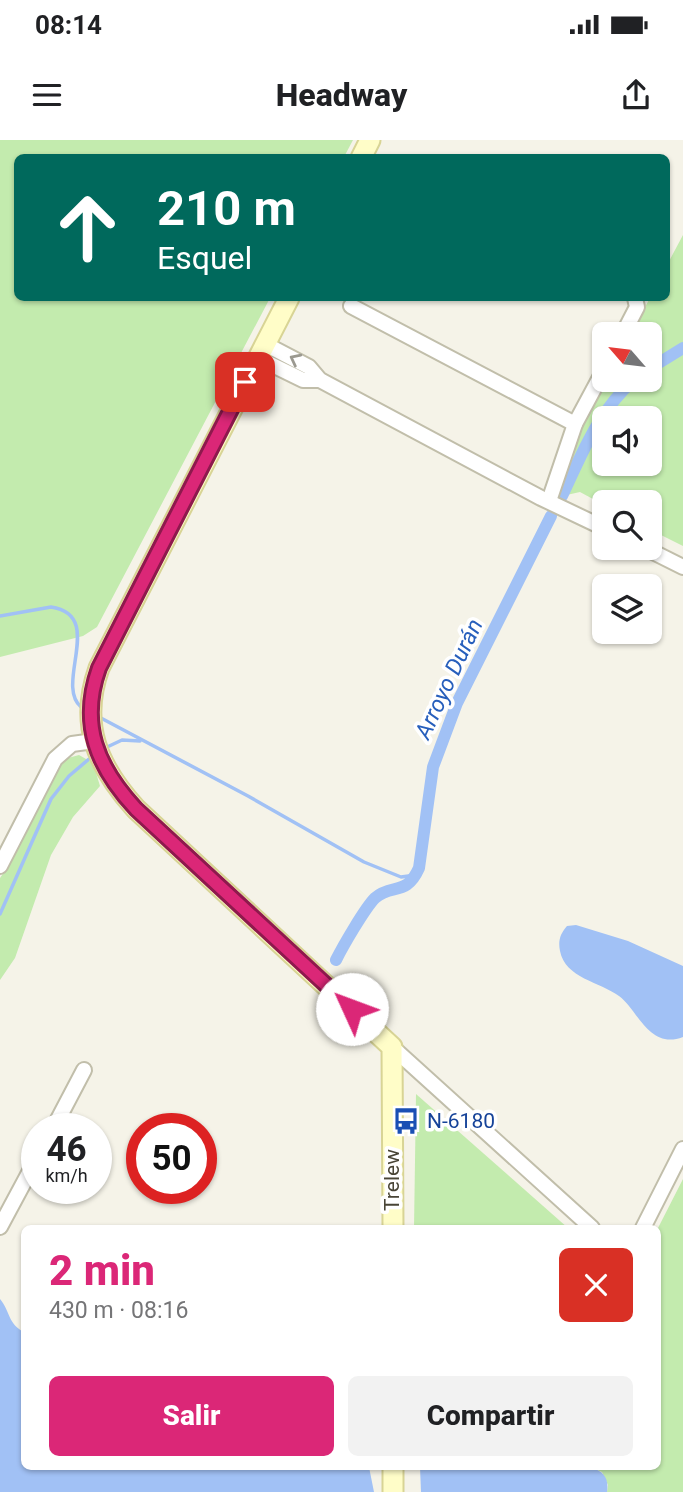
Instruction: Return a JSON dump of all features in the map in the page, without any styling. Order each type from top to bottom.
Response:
[{"type":"main road","points":[[287,301],[99,668],[90,703],[94,741],[111,778],[136,809],[392,1047]]},
{"type":"main road","name":"Trelew","points":[[392,1047],[393,1225]]},
{"type":"main road","points":[[393,1470],[393,1492]]},
{"type":"street","points":[[629,322],[637,307],[636,301]]},
{"type":"street","points":[[351,306],[575,424]]},
{"type":"street","points":[[261,351],[309,367],[320,380],[592,522]]},
{"type":"street","points":[[549,501],[575,424],[592,392]]},
{"type":"street","points":[[662,556],[683,566]]},
{"type":"street","points":[[0,866],[55,759],[72,744],[94,741]]},
{"type":"street","points":[[392,1047],[589,1225]]},
{"type":"street","points":[[61,1113],[84,1070]]},
{"type":"street","points":[[645,1225],[683,1149]]},
{"type":"street","points":[[0,1227],[21,1188]]},
{"type":"green space","points":[[0,140],[353,140],[346,154],[14,154],[14,301],[268,301],[97,627],[83,636],[0,657]]},
{"type":"green space","points":[[683,235],[683,546],[662,536],[662,490],[592,490],[592,498],[580,492],[562,496],[581,427],[592,406],[592,476],[662,476],[662,406],[592,406],[600,392],[662,392],[662,322],[637,322],[648,301],[670,301],[670,259]]},
{"type":"green space","points":[[79,755],[93,763],[100,786],[73,817],[51,855],[15,958],[0,980],[0,878],[58,768],[68,758]]},
{"type":"green space","points":[[416,1094],[565,1225],[414,1225]]},
{"type":"green space","points":[[683,1179],[683,1492],[607,1492],[608,1485],[602,1472],[598,1470],[661,1470],[660,1225]]},
{"type":"water","points":[[576,925],[628,941],[683,966],[683,1037],[671,1040],[661,1038],[645,1027],[619,996],[569,967],[563,960],[559,941],[567,926]]},
{"type":"water","points":[[0,1299],[12,1321],[21,1330],[21,1470],[370,1470],[374,1492],[0,1492]]},
{"type":"water","points":[[420,1470],[597,1470],[605,1476],[607,1483],[607,1492],[421,1492]]},
{"type":"waterway","name":"Arroyo Durán","points":[[662,361],[683,348]]},
{"type":"waterway","name":"Arroyo Durán","points":[[562,496],[601,419],[621,392]]},
{"type":"waterway","name":"Arroyo Durán","points":[[336,960],[375,898],[409,883],[419,868],[433,767],[457,703],[551,516]]},
{"type":"waterway","points":[[0,616],[51,607],[67,613],[75,623],[78,636],[73,683],[74,696],[81,707]]},
{"type":"waterway","points":[[99,717],[248,796],[364,862],[401,877],[416,875]]},
{"type":"waterway","points":[[105,748],[122,740],[140,741]]},
{"type":"waterway","points":[[0,914],[51,799],[69,776],[89,759]]},
{"type":"place","name":"N-6180","points":[[406,1121]]},
{"type":"route","points":[[245,382],[99,668],[90,703],[94,741],[111,778],[136,809],[352,1009]]}]
